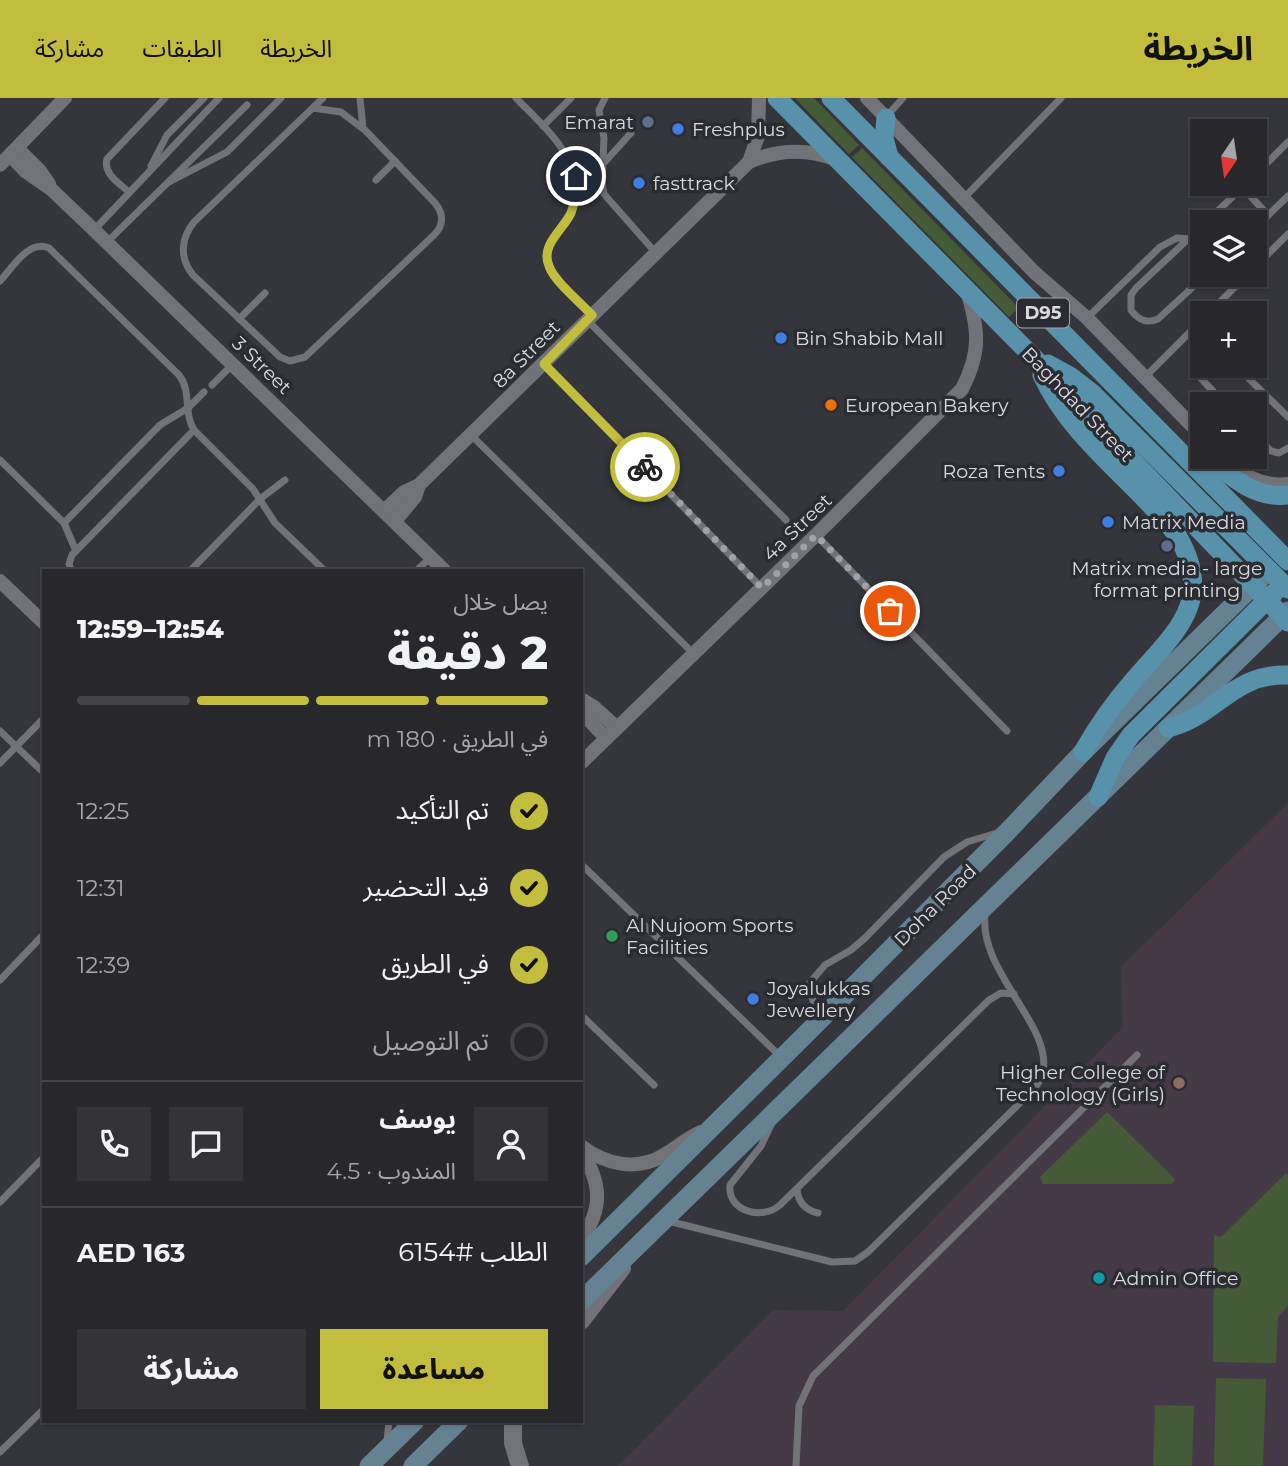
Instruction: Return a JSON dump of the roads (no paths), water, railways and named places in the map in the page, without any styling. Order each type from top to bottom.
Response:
[{"type":"main road","name":"Baghdad Street","points":[[777,98],[966,288],[1260,593],[1286,616]]},
{"type":"main road","name":"Baghdad Street","points":[[831,98],[1160,432],[1287,556]]},
{"type":"main road","points":[[886,118],[884,138],[890,158]]},
{"type":"main road","points":[[1034,358],[1070,376],[1092,393],[1282,581]]},
{"type":"main road","points":[[1034,358],[1054,398],[1067,416],[1095,449],[1170,526],[1182,544],[1190,566],[1190,604],[1180,627],[1118,699],[1083,752]]},
{"type":"main road","points":[[1160,432],[1190,444]]},
{"type":"main road","points":[[1221,469],[1248,488],[1271,495],[1288,495]]},
{"type":"main road","points":[[1282,581],[1287,556]]},
{"type":"main road","points":[[1098,797],[1109,770],[1131,735],[1260,593],[1282,581]]},
{"type":"main road","name":"Doha Road","points":[[583,1254],[815,1025],[1083,752],[1260,593]]},
{"type":"main road","name":"Doha Road","points":[[583,1299],[1286,616]]},
{"type":"main road","points":[[1168,728],[1198,717],[1245,682],[1262,677],[1288,675]]},
{"type":"main road","points":[[375,1460],[413,1423]]},
{"type":"main road","points":[[413,1466],[457,1423]]},
{"type":"street","points":[[749,162],[758,136],[759,98]]},
{"type":"street","points":[[867,98],[1034,272],[1087,318],[1190,424]]},
{"type":"street","points":[[9,156],[62,99]]},
{"type":"street","name":"8a Street","points":[[390,516],[404,492],[419,485],[749,162],[761,156],[788,151],[814,153],[838,161]]},
{"type":"street","name":"3 Street","points":[[9,156],[40,171],[51,189],[443,569]]},
{"type":"street","name":"4a Street","points":[[583,761],[816,535],[962,388],[974,362],[977,333],[966,288]]},
{"type":"street","points":[[1238,469],[1250,478],[1288,485]]},
{"type":"street","points":[[0,580],[42,621]]},
{"type":"street","points":[[583,700],[594,707],[611,733]]},
{"type":"street","points":[[583,713],[611,733]]},
{"type":"street","points":[[583,1149],[611,1162],[644,1164],[665,1155],[686,1139],[712,1127]]},
{"type":"street","points":[[583,1152],[594,1175],[598,1194],[596,1213],[583,1236]]},
{"type":"street","points":[[583,1319],[609,1287],[631,1252]]},
{"type":"street","points":[[513,1423],[513,1444],[520,1466]]},
{"type":"lane","points":[[129,192],[107,172],[107,159],[165,98]]},
{"type":"lane","points":[[149,170],[167,135],[204,98]]},
{"type":"lane","points":[[94,230],[219,98]]},
{"type":"lane","points":[[162,186],[227,152],[281,98]]},
{"type":"lane","points":[[313,108],[341,112],[363,128],[440,209],[442,223],[434,235],[300,360],[290,361],[280,357],[189,270],[183,249],[186,234],[194,222],[323,98]]},
{"type":"lane","points":[[360,98],[363,128]]},
{"type":"lane","points":[[516,98],[543,126],[572,164],[576,188],[571,213],[549,245],[548,266],[590,317],[786,520]]},
{"type":"lane","points":[[543,126],[571,98]]},
{"type":"lane","points":[[605,98],[599,110],[604,138],[602,188],[607,200],[656,252]]},
{"type":"lane","points":[[886,118],[903,98]]},
{"type":"lane","points":[[963,199],[1061,98]]},
{"type":"lane","points":[[107,242],[247,105]]},
{"type":"lane","points":[[603,164],[631,133]]},
{"type":"lane","points":[[1267,163],[1288,142]]},
{"type":"lane","points":[[376,180],[395,161]]},
{"type":"lane","points":[[1218,210],[1233,196]]},
{"type":"lane","points":[[1253,196],[1268,215],[1288,196]]},
{"type":"lane","points":[[1267,255],[1288,234]]},
{"type":"lane","points":[[1087,318],[1160,247],[1177,238],[1189,239]]},
{"type":"lane","points":[[1189,239],[1136,288],[1131,295],[1131,310],[1143,321],[1151,322],[1158,319],[1193,287]]},
{"type":"lane","points":[[0,281],[31,247],[40,245],[49,248],[178,374],[188,393],[189,419],[194,429],[248,482],[275,523],[323,569]]},
{"type":"lane","points":[[1221,301],[1235,287]]},
{"type":"lane","points":[[239,319],[265,293]]},
{"type":"lane","points":[[1145,377],[1190,332]]},
{"type":"lane","points":[[212,385],[233,364]]},
{"type":"lane","points":[[544,364],[762,588]]},
{"type":"lane","points":[[1201,378],[1214,392]]},
{"type":"lane","points":[[1248,378],[1288,417]]},
{"type":"lane","points":[[64,523],[160,425],[188,408],[204,392]]},
{"type":"lane","points":[[71,569],[70,559],[76,551],[194,429]]},
{"type":"lane","points":[[471,435],[694,654]]},
{"type":"lane","points":[[1267,447],[1279,453],[1288,448]]},
{"type":"lane","points":[[0,460],[64,523],[76,551]]},
{"type":"lane","points":[[192,569],[260,499],[285,480]]},
{"type":"lane","points":[[816,535],[1007,731]]},
{"type":"lane","points":[[418,569],[431,557]]},
{"type":"lane","points":[[0,762],[42,720]]},
{"type":"lane","points":[[0,731],[42,771]]},
{"type":"lane","points":[[815,1025],[815,1005],[807,986],[825,965],[858,944],[944,857],[980,836],[1007,831]]},
{"type":"lane","points":[[583,866],[782,1058]]},
{"type":"lane","points":[[664,1220],[832,1262],[847,1263],[862,1257],[1039,1083],[1043,1072],[1041,1049],[986,945],[984,925],[987,905]]},
{"type":"lane","points":[[0,979],[42,936]]},
{"type":"lane","points":[[776,1110],[761,1146],[732,1180],[730,1196],[747,1211],[765,1214],[775,1209],[989,1000],[1000,993],[1014,994]]},
{"type":"lane","points":[[583,1017],[654,1085]]},
{"type":"lane","points":[[796,1466],[799,1406],[813,1376],[1137,1055]]},
{"type":"lane","points":[[0,1202],[42,1159]]},
{"type":"lane","points":[[797,1189],[801,1203],[818,1213]]},
{"type":"lane","points":[[0,1452],[42,1411]]},
{"type":"lane","points":[[375,1460],[389,1434],[389,1423]]},
{"type":"place","name":"Emarat","points":[[648,122]]},
{"type":"place","name":"Freshplus","points":[[678,129]]},
{"type":"place","name":"fasttrack","points":[[639,183]]},
{"type":"place","name":"Bin Shabib Mall","points":[[781,338]]},
{"type":"place","name":"European Bakery","points":[[831,405]]},
{"type":"place","name":"Roza Tents","points":[[1059,471]]},
{"type":"place","name":"Matrix Media","points":[[1108,522]]},
{"type":"place","name":"Matrix media - large format printing","points":[[1167,546]]},
{"type":"place","name":"Al Nujoom Sports Facilities","points":[[612,936]]},
{"type":"place","name":"Joyalukkas Jewellery","points":[[753,999]]},
{"type":"place","name":"Higher College of Technology (Girls)","points":[[1179,1083]]},
{"type":"place","name":"Admin Office","points":[[1099,1278]]}]
